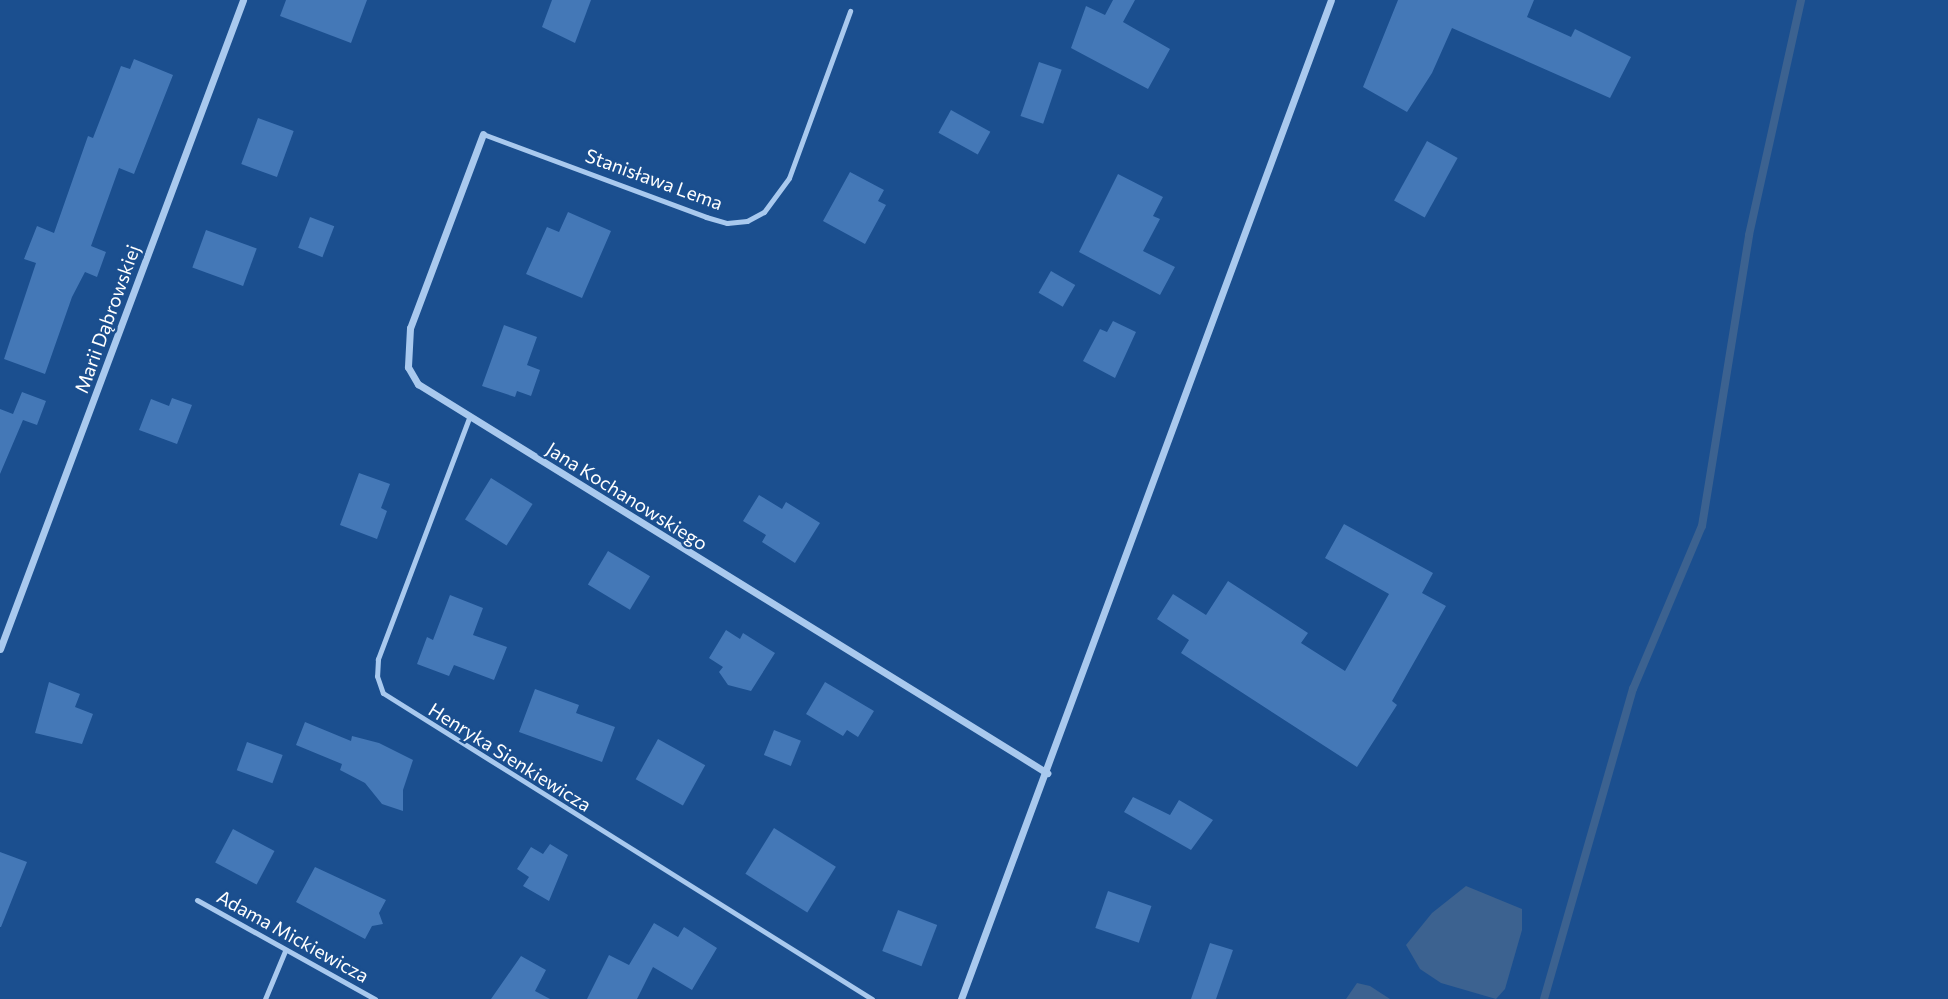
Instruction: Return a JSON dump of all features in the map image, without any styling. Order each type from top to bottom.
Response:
[{"type":"street","name":"Marii Dąbrowskiej","points":[[0,649],[243,0]]},
{"type":"street","points":[[961,999],[1331,0]]},
{"type":"street","name":"Jana Kochanowskiego","points":[[483,134],[406,349],[408,367],[418,384],[469,418],[1047,772]]},
{"type":"lane","name":"Stanisława Lema","points":[[483,134],[706,217],[727,223],[747,221],[764,212],[789,178],[850,11]]},
{"type":"lane","name":"Henryka Sienkiewicza","points":[[469,418],[378,659],[377,676],[383,693],[872,999]]},
{"type":"lane","name":"Adama Mickiewicza","points":[[197,900],[375,999]]},
{"type":"lane","points":[[265,999],[285,951]]},
{"type":"water","points":[[1466,886],[1522,909],[1522,930],[1505,989],[1496,999],[1441,983],[1420,969],[1406,945],[1432,913]]},
{"type":"water","points":[[1357,983],[1370,986],[1390,999],[1346,999]]},
{"type":"building","points":[[286,0],[367,0],[351,43],[280,16]]},
{"type":"building","points":[[552,0],[591,0],[575,43],[542,27]]},
{"type":"building","points":[[1113,0],[1135,0],[1123,22],[1170,49],[1148,89],[1071,48],[1086,6],[1105,15]]},
{"type":"building","points":[[1398,0],[1534,0],[1527,17],[1571,37],[1575,29],[1631,57],[1610,98],[1452,28],[1432,73],[1407,112],[1363,87]]},
{"type":"building","points":[[134,59],[173,75],[134,174],[119,168],[91,246],[106,252],[97,277],[85,272],[72,297],[45,374],[4,359],[36,263],[24,259],[37,226],[54,233],[88,136],[93,138],[121,66],[130,69]]},
{"type":"building","points":[[1039,62],[1062,70],[1043,124],[1020,116]]},
{"type":"building","points":[[951,110],[990,132],[978,155],[938,133]]},
{"type":"building","points":[[258,118],[294,131],[277,177],[241,164]]},
{"type":"building","points":[[1427,141],[1458,158],[1425,217],[1394,200]]},
{"type":"building","points":[[850,172],[884,190],[878,201],[886,205],[865,244],[823,221]]},
{"type":"building","points":[[1118,174],[1163,197],[1153,216],[1160,219],[1143,251],[1175,267],[1160,295],[1079,252]]},
{"type":"building","points":[[568,212],[611,231],[582,298],[526,274],[547,227],[559,232]]},
{"type":"building","points":[[310,217],[334,226],[322,257],[298,248]]},
{"type":"building","points":[[206,230],[257,248],[243,286],[192,268]]},
{"type":"building","points":[[1051,271],[1075,285],[1063,307],[1038,293]]},
{"type":"building","points":[[1113,321],[1136,332],[1115,378],[1083,361],[1100,329],[1107,332]]},
{"type":"building","points":[[504,325],[537,337],[527,365],[540,370],[531,396],[517,391],[515,397],[482,386]]},
{"type":"building","points":[[22,392],[46,401],[37,425],[23,420],[0,474],[0,409],[13,414]]},
{"type":"building","points":[[172,398],[192,405],[177,444],[139,430],[151,399],[169,406]]},
{"type":"building","points":[[359,473],[390,484],[381,508],[387,511],[377,539],[340,525]]},
{"type":"building","points":[[491,478],[533,504],[507,546],[465,520]]},
{"type":"building","points":[[759,495],[782,509],[786,502],[820,523],[795,563],[762,542],[766,535],[743,521]]},
{"type":"building","points":[[1344,524],[1433,573],[1422,593],[1446,606],[1392,701],[1397,705],[1357,767],[1181,653],[1189,640],[1157,619],[1173,594],[1206,615],[1228,581],[1308,633],[1301,643],[1345,671],[1389,594],[1325,558]]},
{"type":"building","points":[[608,551],[650,576],[630,610],[588,584]]},
{"type":"building","points":[[450,595],[483,608],[473,635],[507,647],[494,680],[454,665],[449,676],[417,664],[427,637],[433,640]]},
{"type":"building","points":[[726,630],[740,639],[743,633],[775,653],[751,691],[728,685],[719,672],[723,667],[709,658]]},
{"type":"building","points":[[49,682],[80,694],[75,707],[93,714],[82,744],[35,733]]},
{"type":"building","points":[[825,682],[874,711],[858,737],[847,730],[843,736],[806,714]]},
{"type":"building","points":[[535,689],[579,705],[576,713],[615,727],[602,762],[519,732]]},
{"type":"building","points":[[305,722],[351,741],[352,736],[379,743],[413,760],[403,790],[403,811],[382,804],[365,783],[340,770],[342,764],[296,745]]},
{"type":"building","points":[[774,730],[801,741],[791,766],[764,755]]},
{"type":"building","points":[[658,739],[705,765],[683,805],[636,779]]},
{"type":"building","points":[[247,742],[283,755],[272,783],[237,770]]},
{"type":"building","points":[[1133,797],[1170,815],[1179,800],[1213,820],[1191,850],[1124,812]]},
{"type":"building","points":[[774,828],[836,867],[807,912],[745,874]]},
{"type":"building","points":[[233,829],[274,851],[257,885],[215,863]]},
{"type":"building","points":[[550,844],[568,855],[549,901],[523,886],[529,877],[517,869],[531,847],[543,854]]},
{"type":"building","points":[[0,852],[27,862],[1,927],[0,927]]},
{"type":"building","points":[[315,867],[386,900],[379,913],[383,924],[372,926],[365,939],[296,902]]},
{"type":"building","points":[[1108,891],[1151,906],[1139,943],[1095,928]]},
{"type":"building","points":[[898,910],[937,925],[921,966],[882,951]]},
{"type":"building","points":[[654,923],[678,937],[684,927],[717,948],[692,990],[653,967],[637,999],[587,999],[609,955],[629,965]]},
{"type":"building","points":[[1210,943],[1233,950],[1216,999],[1191,999]]},
{"type":"building","points":[[521,956],[546,970],[535,991],[550,999],[491,999]]},
{"type":"waterway","points":[[1544,999],[1633,689],[1702,526],[1749,235],[1801,0]]}]
